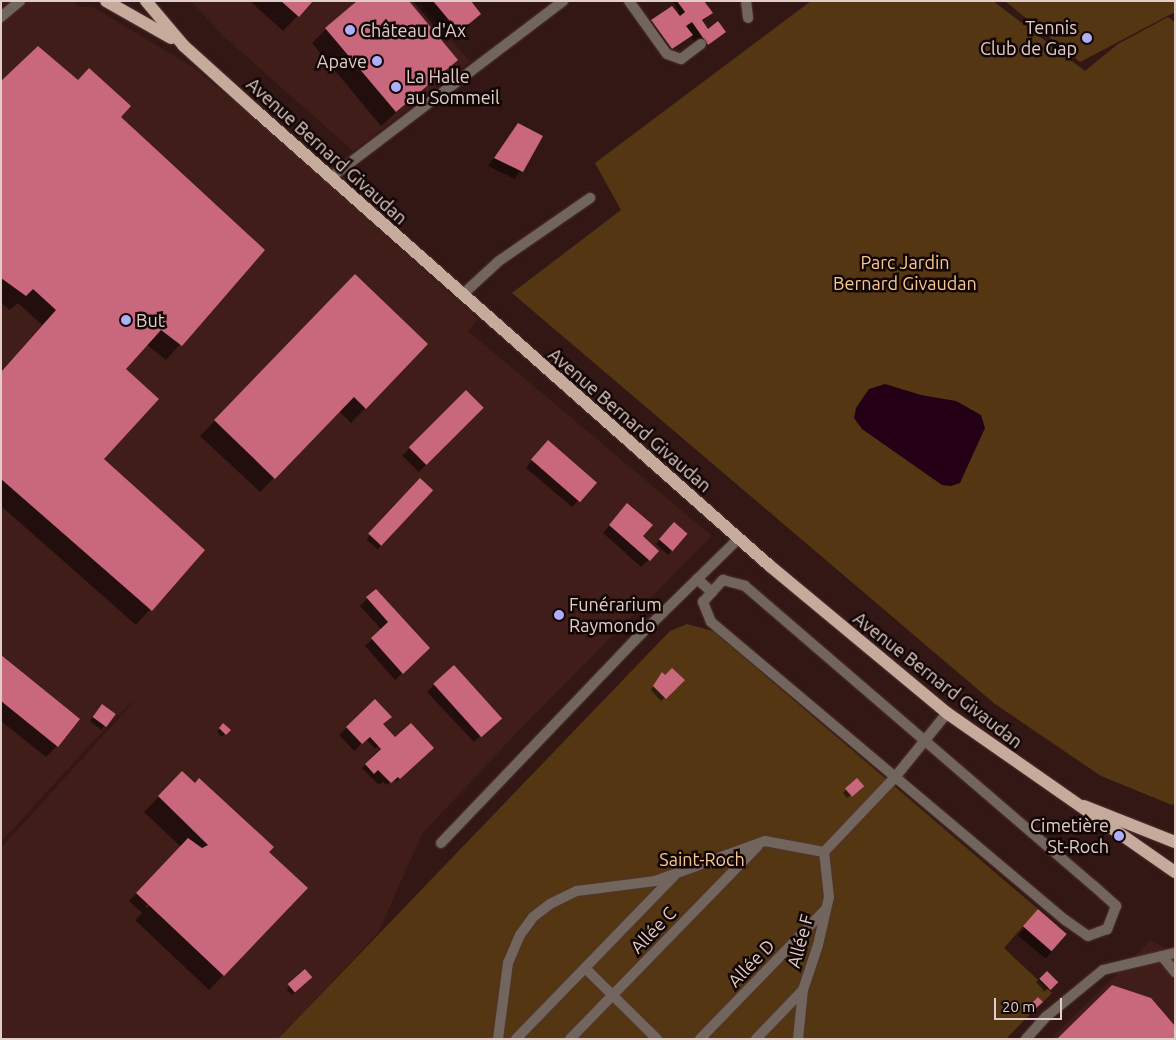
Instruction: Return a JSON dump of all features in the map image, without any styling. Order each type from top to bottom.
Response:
[{"type":"main road","points":[[106,1],[184,46]]},
{"type":"main road","points":[[146,1],[184,46]]},
{"type":"main road","name":"Avenue Bernard Givaudan","points":[[184,46],[330,178],[738,538],[947,713],[1069,800]]},
{"type":"main road","points":[[1069,800],[1175,842]]},
{"type":"main road","points":[[1069,800],[1175,872]]},
{"type":"street","points":[[1,17],[20,1]]},
{"type":"street","points":[[330,178],[563,1]]},
{"type":"street","points":[[629,1],[667,54],[681,59],[702,44]]},
{"type":"street","points":[[746,1],[748,18]]},
{"type":"street","points":[[462,295],[499,262],[590,198]]},
{"type":"street","points":[[441,843],[738,538]]},
{"type":"street","points":[[697,579],[712,592]]},
{"type":"street","points":[[723,580],[745,586],[927,740],[1116,906],[1107,929],[1088,936],[1065,920],[711,622],[703,602],[723,580]]},
{"type":"street","points":[[498,1039],[508,962],[533,917],[550,904],[577,891],[655,881],[765,841],[824,852],[896,776],[947,713]]},
{"type":"street","name":"Allée C","points":[[570,1039],[760,843]]},
{"type":"street","name":"Allée F","points":[[798,1039],[803,990],[818,945],[828,897],[824,852]]},
{"type":"street","points":[[516,1039],[676,873]]},
{"type":"street","name":"Allée D","points":[[700,1039],[826,909]]},
{"type":"street","points":[[1026,1039],[1047,1016],[1103,970],[1175,953]]},
{"type":"street","points":[[1162,956],[1175,972]]},
{"type":"street","points":[[584,968],[657,1039]]},
{"type":"street","points":[[756,1039],[803,990]]},
{"type":"shaded area","points":[[1,1],[72,1],[79,7],[93,7],[193,67],[267,129],[478,319],[468,331],[712,536],[524,725],[422,834],[378,933],[278,1039],[1,1039],[1,848],[138,697],[109,724],[1,842]]},
{"type":"shaded area","points":[[191,1],[419,1],[470,62],[353,151],[222,35]]},
{"type":"shaded area","points":[[885,384],[921,395],[956,401],[981,415],[985,428],[960,483],[951,486],[942,485],[862,429],[854,418],[856,408],[869,389]]},
{"type":"shaded area","points":[[1151,940],[1175,954],[1175,1039],[1051,1039]]},
{"type":"green space","name":"Parc Jardin Bernard Givaudan","points":[[811,1],[993,1],[1085,71],[1118,44],[1168,17],[1175,22],[1175,803],[1172,805],[1101,776],[995,704],[512,293],[621,210],[595,163]]},
{"type":"green space","name":"Tennis Club de Gap","points":[[1005,1],[1175,1],[1175,12],[1080,62]]},
{"type":"green space","name":"Saint-Roch","points":[[687,624],[713,631],[1038,909],[1004,948],[1052,993],[1043,1002],[1038,997],[1030,1005],[1035,1009],[1006,1039],[278,1039],[670,631]]},
{"type":"building","points":[[281,1],[313,1],[299,17]]},
{"type":"building","points":[[357,1],[409,1],[458,60],[396,112],[325,28]]},
{"type":"building","points":[[433,1],[471,1],[481,14],[459,32]]},
{"type":"building","points":[[677,1],[704,1],[713,13],[702,20],[708,29],[718,21],[726,32],[708,45],[692,22],[686,26],[693,35],[672,49],[651,20],[672,6],[680,16],[685,12]]},
{"type":"building","name":"But","points":[[38,46],[78,80],[89,68],[131,106],[121,117],[265,250],[182,346],[161,330],[126,369],[159,399],[104,459],[205,550],[152,611],[1,479],[1,372],[56,310],[33,289],[26,296],[1,278],[1,81]]},
{"type":"building","points":[[518,123],[543,136],[523,172],[494,158]]},
{"type":"building","points":[[355,274],[428,344],[366,409],[354,397],[275,479],[214,420]]},
{"type":"building","points":[[466,390],[484,408],[426,465],[409,447]]},
{"type":"building","points":[[548,440],[597,483],[580,502],[531,460]]},
{"type":"building","points":[[420,478],[433,490],[381,546],[368,534]]},
{"type":"building","points":[[627,503],[653,525],[643,536],[659,551],[650,561],[609,525]]},
{"type":"building","points":[[674,522],[688,534],[672,551],[659,539]]},
{"type":"building","points":[[376,589],[430,648],[403,674],[371,638],[388,622],[366,597]]},
{"type":"building","points":[[1,655],[80,719],[58,747],[1,701]]},
{"type":"building","points":[[454,665],[502,719],[481,737],[433,684]]},
{"type":"building","points":[[672,668],[685,680],[666,699],[653,686],[662,672],[665,675]]},
{"type":"building","points":[[375,699],[392,717],[383,724],[395,737],[411,723],[434,748],[400,779],[398,777],[391,783],[378,770],[374,774],[365,764],[381,749],[370,737],[362,744],[346,727]]},
{"type":"building","points":[[102,704],[116,714],[106,727],[93,717]]},
{"type":"building","points":[[223,723],[231,730],[226,735],[219,728]]},
{"type":"building","points":[[182,771],[195,783],[199,778],[274,847],[269,852],[308,888],[224,976],[136,893],[188,838],[202,848],[208,845],[158,796]]},
{"type":"building","points":[[857,778],[864,786],[852,797],[845,788]]},
{"type":"building","points":[[1038,909],[1067,934],[1052,951],[1023,926]]},
{"type":"building","points":[[305,969],[312,977],[295,992],[288,984]]},
{"type":"building","points":[[1047,971],[1058,982],[1051,990],[1039,979]]},
{"type":"building","points":[[1112,985],[1151,998],[1175,1026],[1175,1039],[1057,1039]]},
{"type":"building","points":[[1038,997],[1043,1002],[1035,1009],[1030,1005]]},
{"type":"place","name":"Château d'Ax","points":[[350,30]]},
{"type":"place","name":"Tennis Club de Gap","points":[[1087,38]]},
{"type":"place","name":"Apave","points":[[377,61]]},
{"type":"place","name":"La Halle au Sommeil","points":[[396,87]]},
{"type":"place","name":"But","points":[[126,320]]},
{"type":"place","name":"Funérarium Raymondo","points":[[559,615]]},
{"type":"place","name":"Cimetière St-Roch","points":[[1119,836]]}]
